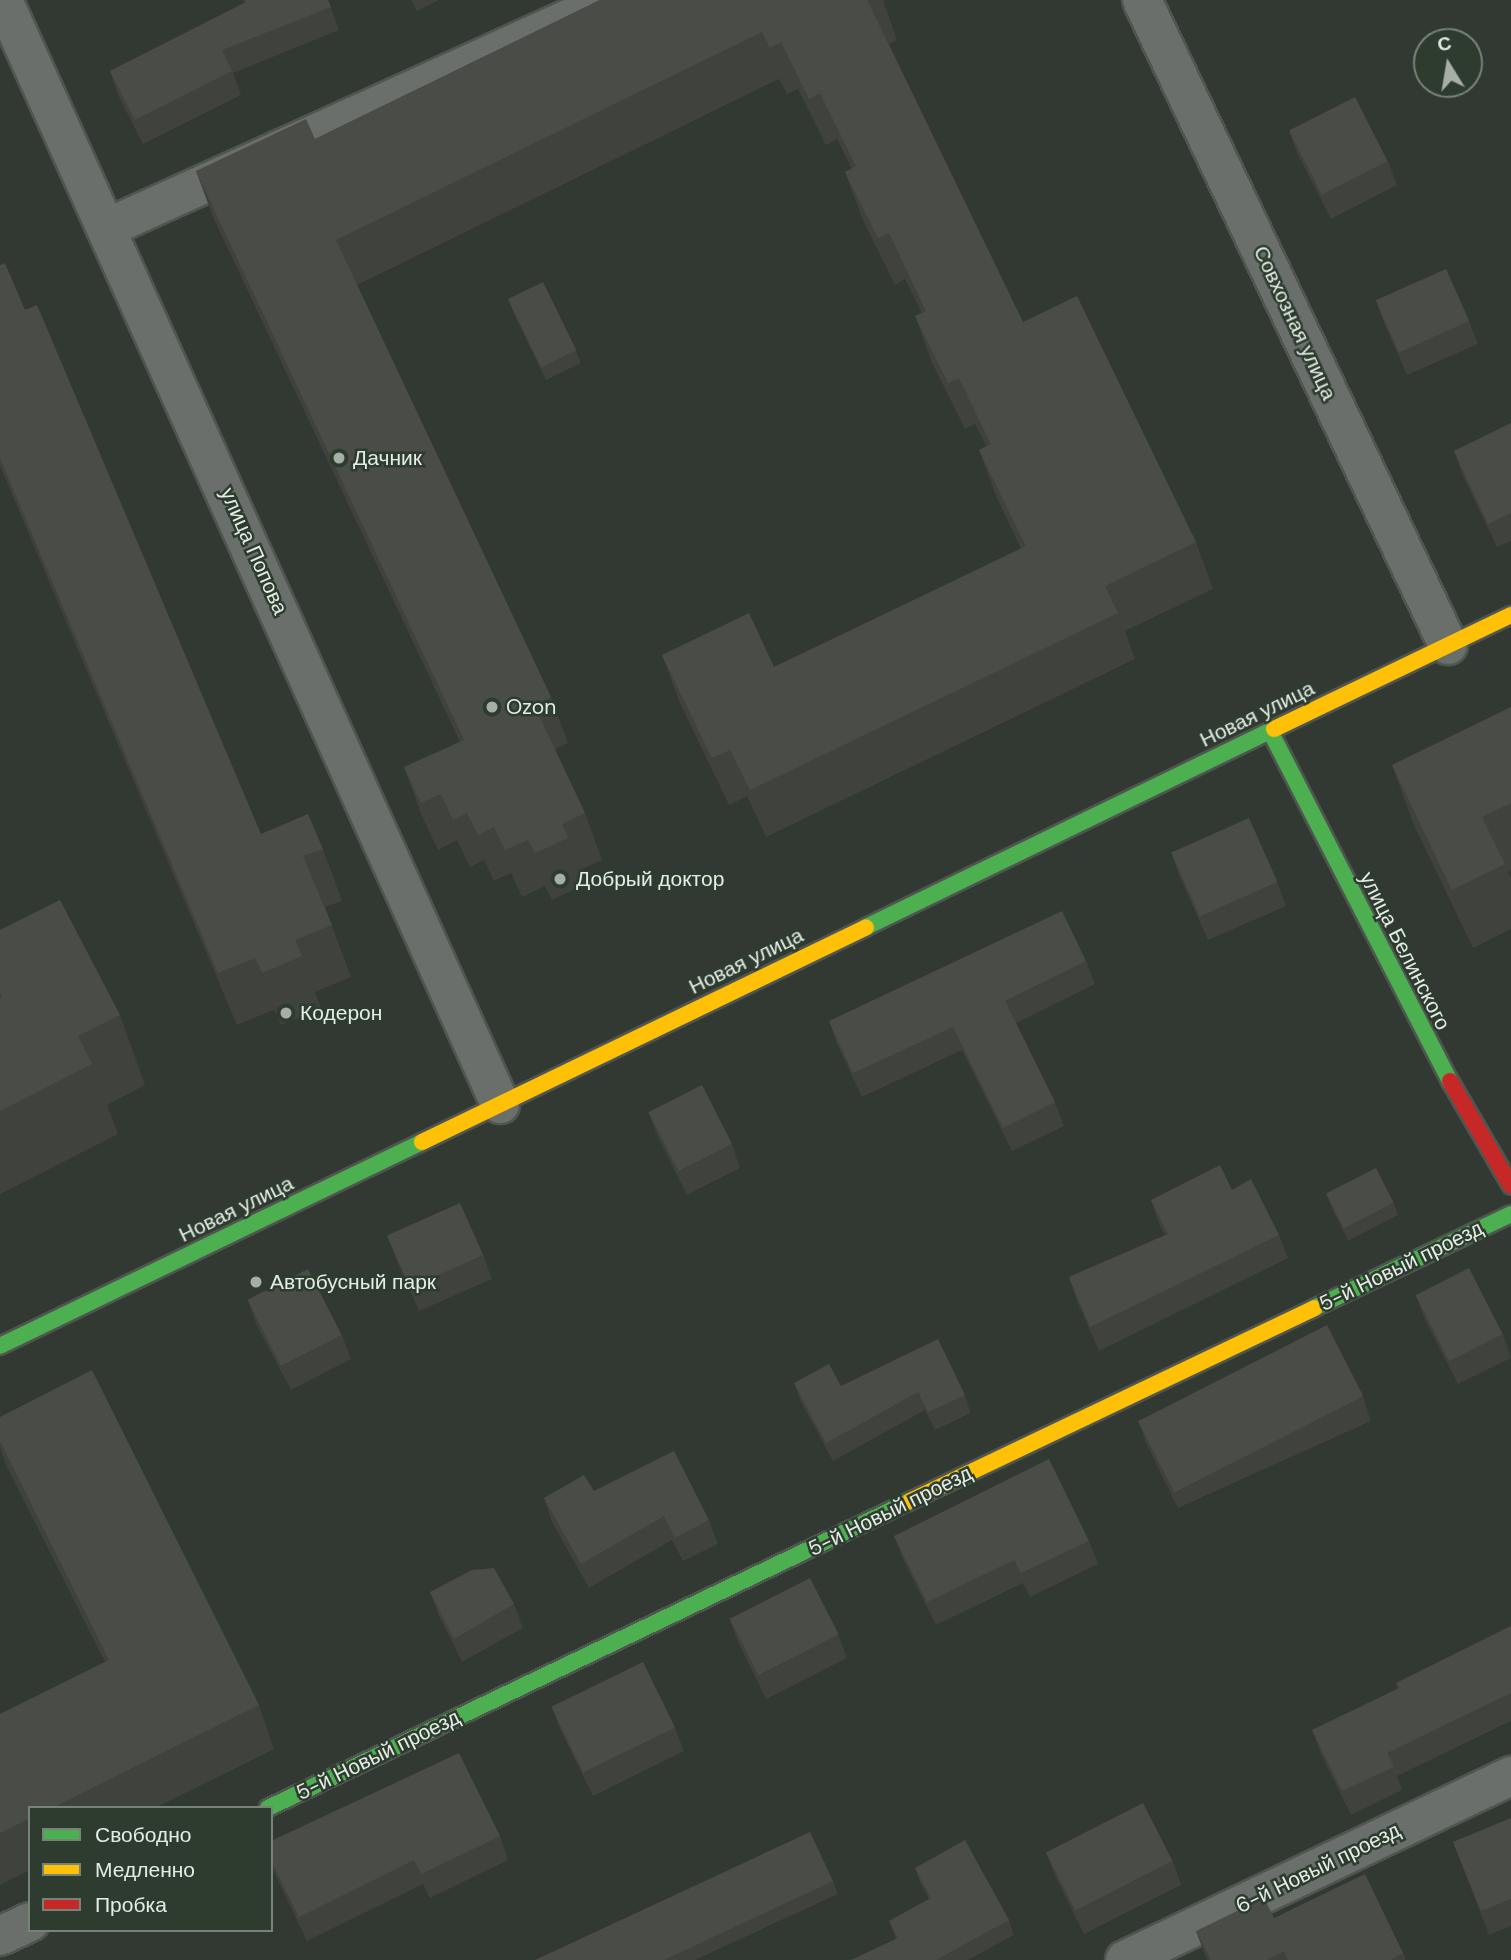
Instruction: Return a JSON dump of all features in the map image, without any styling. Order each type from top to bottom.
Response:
[{"type":"street","name":"улица Попова","points":[[2,0],[109,227],[500,1104]]},
{"type":"street","points":[[109,227],[610,0]]},
{"type":"street","name":"Совхозная улица","points":[[1142,0],[1448,645]]},
{"type":"street","name":"Новая улица","points":[[0,1346],[1511,615]]},
{"type":"street","name":"улица Белинского","points":[[1270,731],[1413,1018],[1511,1186]]},
{"type":"street","name":"5-й Новый проезд","points":[[272,1806],[1511,1214]]},
{"type":"street","name":"6-й Новый проезд","points":[[1125,1960],[1511,1776]]},
{"type":"street","points":[[0,1936],[28,1923]]},
{"type":"building","points":[[245,0],[328,0],[331,7],[222,50],[232,71],[135,120],[110,71],[246,2]]},
{"type":"building","points":[[600,0],[867,0],[1023,322],[1077,296],[1196,542],[1105,586],[1118,613],[750,790],[730,750],[712,758],[662,655],[749,613],[774,667],[1026,546],[979,450],[991,444],[959,378],[948,383],[915,316],[926,311],[889,233],[878,238],[845,172],[856,166],[820,93],[809,99],[781,42],[770,48],[762,32],[336,240],[551,697],[534,705],[585,813],[562,824],[568,838],[535,853],[528,840],[505,850],[494,827],[478,835],[467,813],[453,820],[441,794],[421,803],[404,767],[464,740],[196,171],[306,119],[315,139]]},
{"type":"building","points":[[1355,97],[1388,161],[1322,195],[1289,131]]},
{"type":"building","points":[[5,263],[25,310],[37,305],[261,834],[308,814],[323,849],[303,856],[332,925],[295,940],[302,956],[262,973],[255,958],[218,973],[0,458],[0,265]]},
{"type":"building","points":[[1446,269],[1469,321],[1399,352],[1376,300]]},
{"type":"building","points":[[543,282],[576,350],[541,367],[508,299]]},
{"type":"building","points":[[1511,423],[1511,513],[1488,524],[1454,451]]},
{"type":"building","points":[[1511,707],[1511,803],[1482,817],[1505,864],[1452,890],[1392,765]]},
{"type":"building","points":[[1249,818],[1277,882],[1200,917],[1171,853]]},
{"type":"building","points":[[60,900],[120,1015],[78,1036],[92,1064],[0,1111],[0,930]]},
{"type":"building","points":[[1062,911],[1086,961],[1005,1001],[1055,1102],[1003,1128],[953,1027],[853,1073],[829,1021]]},
{"type":"building","points":[[702,1085],[732,1144],[679,1171],[649,1112]]},
{"type":"building","points":[[1220,1165],[1232,1190],[1251,1179],[1279,1235],[1090,1327],[1069,1277],[1168,1234],[1151,1200]]},
{"type":"building","points":[[1376,1168],[1394,1203],[1344,1228],[1326,1193]]},
{"type":"building","points":[[460,1203],[483,1255],[410,1288],[387,1236]]},
{"type":"building","points":[[1469,1268],[1503,1334],[1449,1361],[1416,1295]]},
{"type":"building","points":[[308,1269],[342,1335],[281,1366],[247,1300]]},
{"type":"building","points":[[1327,1325],[1363,1396],[1174,1493],[1138,1421]]},
{"type":"building","points":[[938,1339],[965,1395],[928,1412],[918,1392],[826,1443],[794,1383],[829,1364],[841,1386]]},
{"type":"building","points":[[92,1370],[259,1705],[56,1806],[28,1806],[28,1819],[0,1833],[0,1714],[109,1660],[0,1441],[0,1417]]},
{"type":"building","points":[[674,1451],[709,1520],[675,1538],[664,1516],[581,1564],[544,1498],[584,1475],[594,1491]]},
{"type":"building","points":[[1049,1459],[1089,1541],[1021,1573],[1014,1560],[927,1602],[894,1536]]},
{"type":"building","points":[[494,1568],[514,1604],[454,1639],[430,1592],[472,1570]]},
{"type":"building","points":[[810,1578],[839,1634],[758,1675],[730,1619]]},
{"type":"building","points":[[1511,1626],[1511,1693],[1387,1753],[1394,1767],[1342,1791],[1312,1730],[1399,1688],[1396,1683]]},
{"type":"building","points":[[643,1662],[675,1728],[583,1772],[551,1707]]},
{"type":"building","points":[[459,1753],[500,1836],[421,1874],[414,1860],[299,1917],[273,1865],[273,1840]]},
{"type":"building","points":[[1143,1803],[1173,1861],[1075,1910],[1046,1852]]},
{"type":"building","points":[[1511,1818],[1511,1899],[1481,1911],[1453,1842]]},
{"type":"building","points":[[810,1832],[833,1881],[664,1960],[535,1960]]},
{"type":"building","points":[[965,1840],[1009,1920],[936,1960],[851,1960],[898,1938],[889,1921],[931,1898],[915,1868]]},
{"type":"building","points":[[1365,1874],[1403,1953],[1390,1960],[1288,1960],[1284,1951],[1266,1960],[1211,1960],[1196,1931],[1264,1898],[1274,1918]]},
{"type":"traffic: fast","points":[[866,927],[1274,729]]},
{"type":"traffic: fast","points":[[1270,731],[1450,1081]]},
{"type":"traffic: fast","points":[[0,1346],[422,1142]]},
{"type":"traffic: fast","points":[[1314,1308],[1511,1214]]},
{"type":"traffic: fast","points":[[272,1806],[910,1501]]},
{"type":"traffic: slow","points":[[1274,729],[1511,615]]},
{"type":"traffic: slow","points":[[422,1142],[866,927]]},
{"type":"traffic: slow","points":[[910,1501],[1314,1308]]},
{"type":"traffic: jam","points":[[1450,1081],[1511,1186]]},
{"type":"place","name":"Дачник","points":[[339,458]]},
{"type":"place","name":"Ozon","points":[[492,707]]},
{"type":"place","name":"Добрый доктор","points":[[560,879]]},
{"type":"place","name":"Кодерон","points":[[286,1013]]},
{"type":"place","name":"Автобусный парк","points":[[256,1282]]}]
